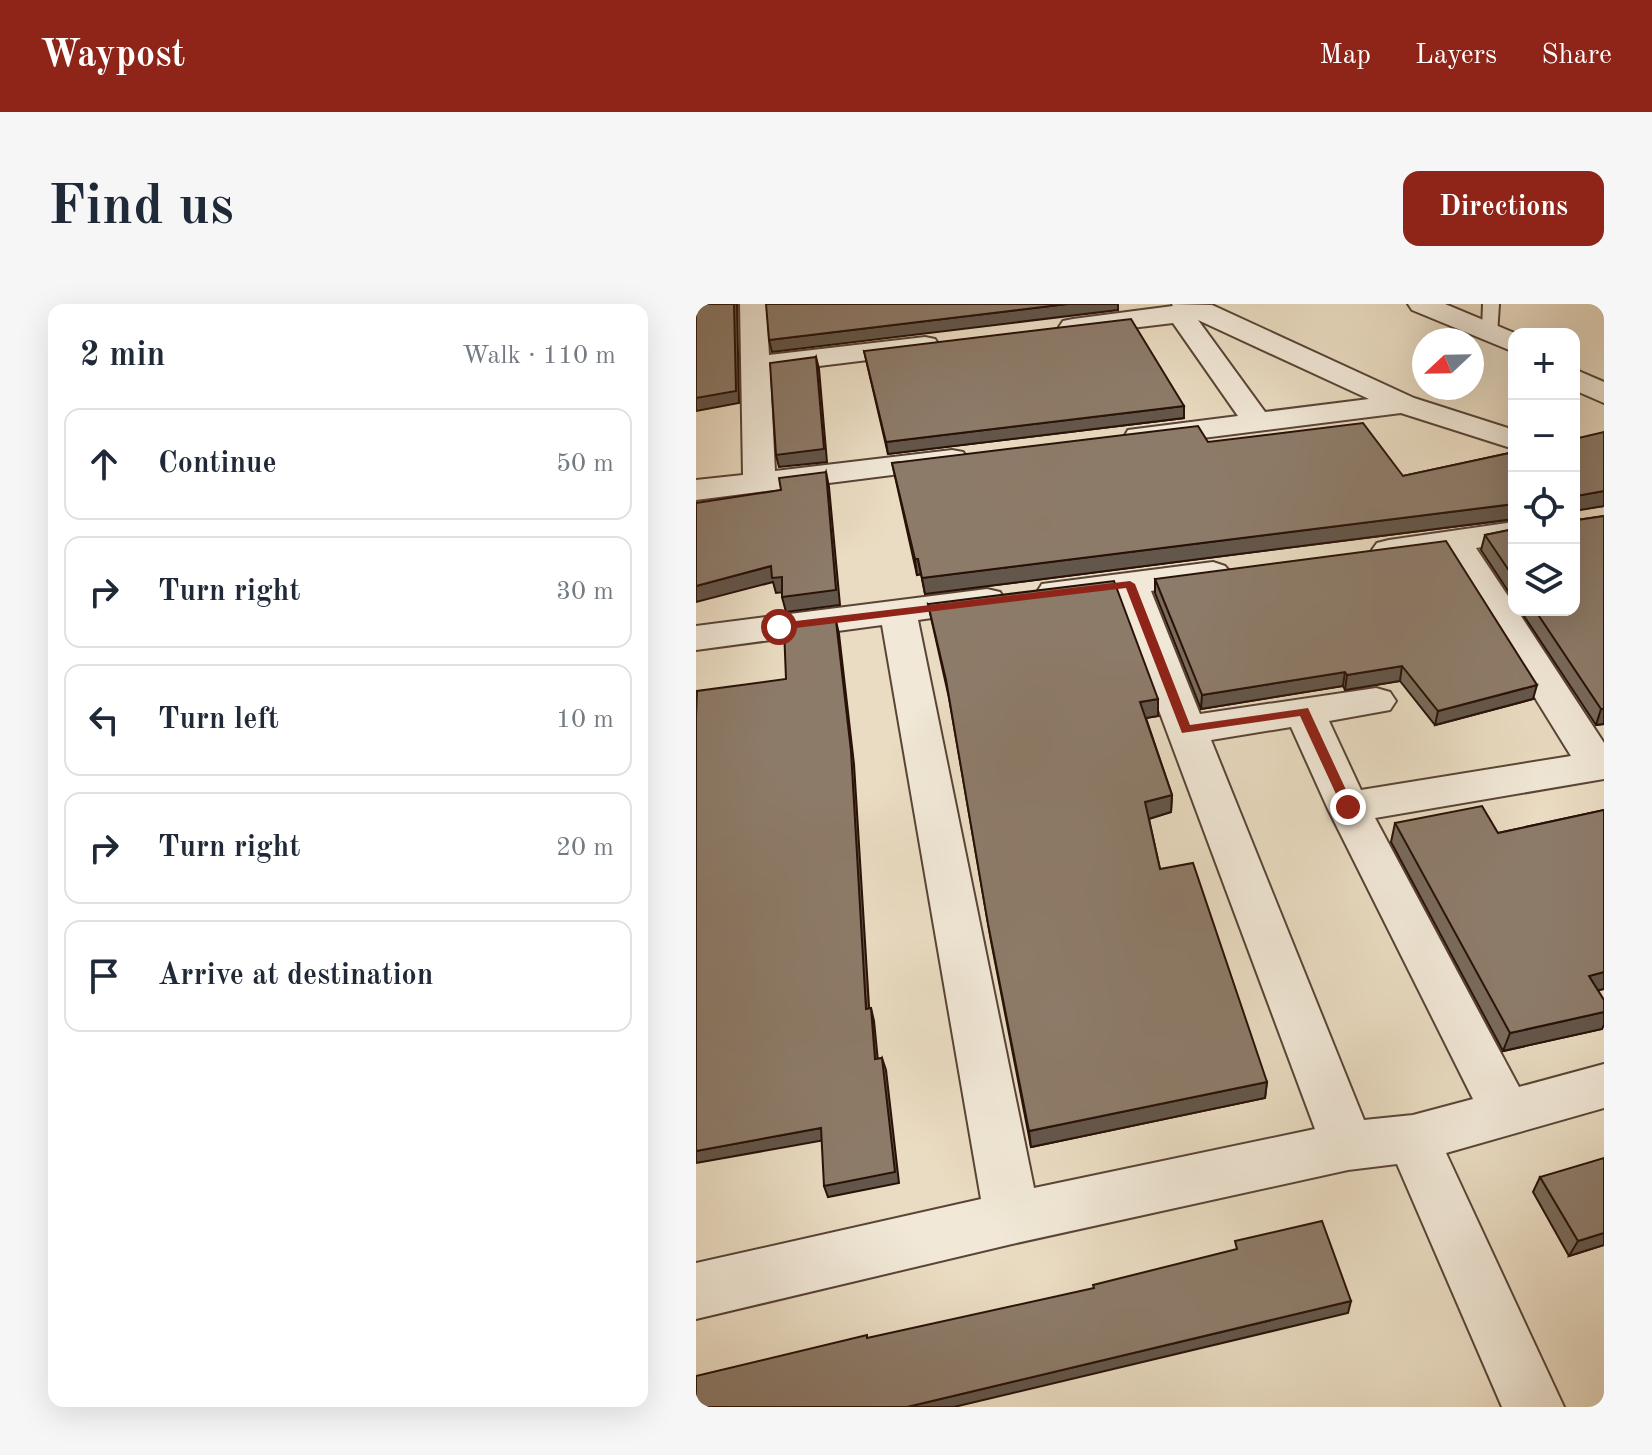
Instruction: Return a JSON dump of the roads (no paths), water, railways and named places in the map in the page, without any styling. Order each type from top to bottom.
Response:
[{"type":"street","points":[[753,304],[759,481]]},
{"type":"street","points":[[1421,304],[1499,327]]},
{"type":"street","points":[[1039,331],[1189,310],[1403,404],[1508,438]]},
{"type":"street","points":[[1189,310],[1258,423]]},
{"type":"street","points":[[756,365],[945,342]]},
{"type":"street","points":[[1580,381],[1604,394]]},
{"type":"street","points":[[1118,439],[1403,404]]},
{"type":"street","points":[[696,490],[977,456]]},
{"type":"street","points":[[1362,553],[1508,533]]},
{"type":"street","points":[[1348,807],[1601,765],[1455,541]]},
{"type":"street","points":[[696,638],[898,610],[1238,570]]},
{"type":"street","points":[[1130,584],[1348,1146]]},
{"type":"street","points":[[898,610],[1012,1218]]},
{"type":"street","points":[[1186,730],[1376,701]]},
{"type":"street","points":[[1304,711],[1348,807],[1507,1114]]},
{"type":"street","points":[[696,1291],[1012,1218],[1348,1146],[1413,1139],[1604,1086]]},
{"type":"street","points":[[1413,1139],[1533,1407]]}]
